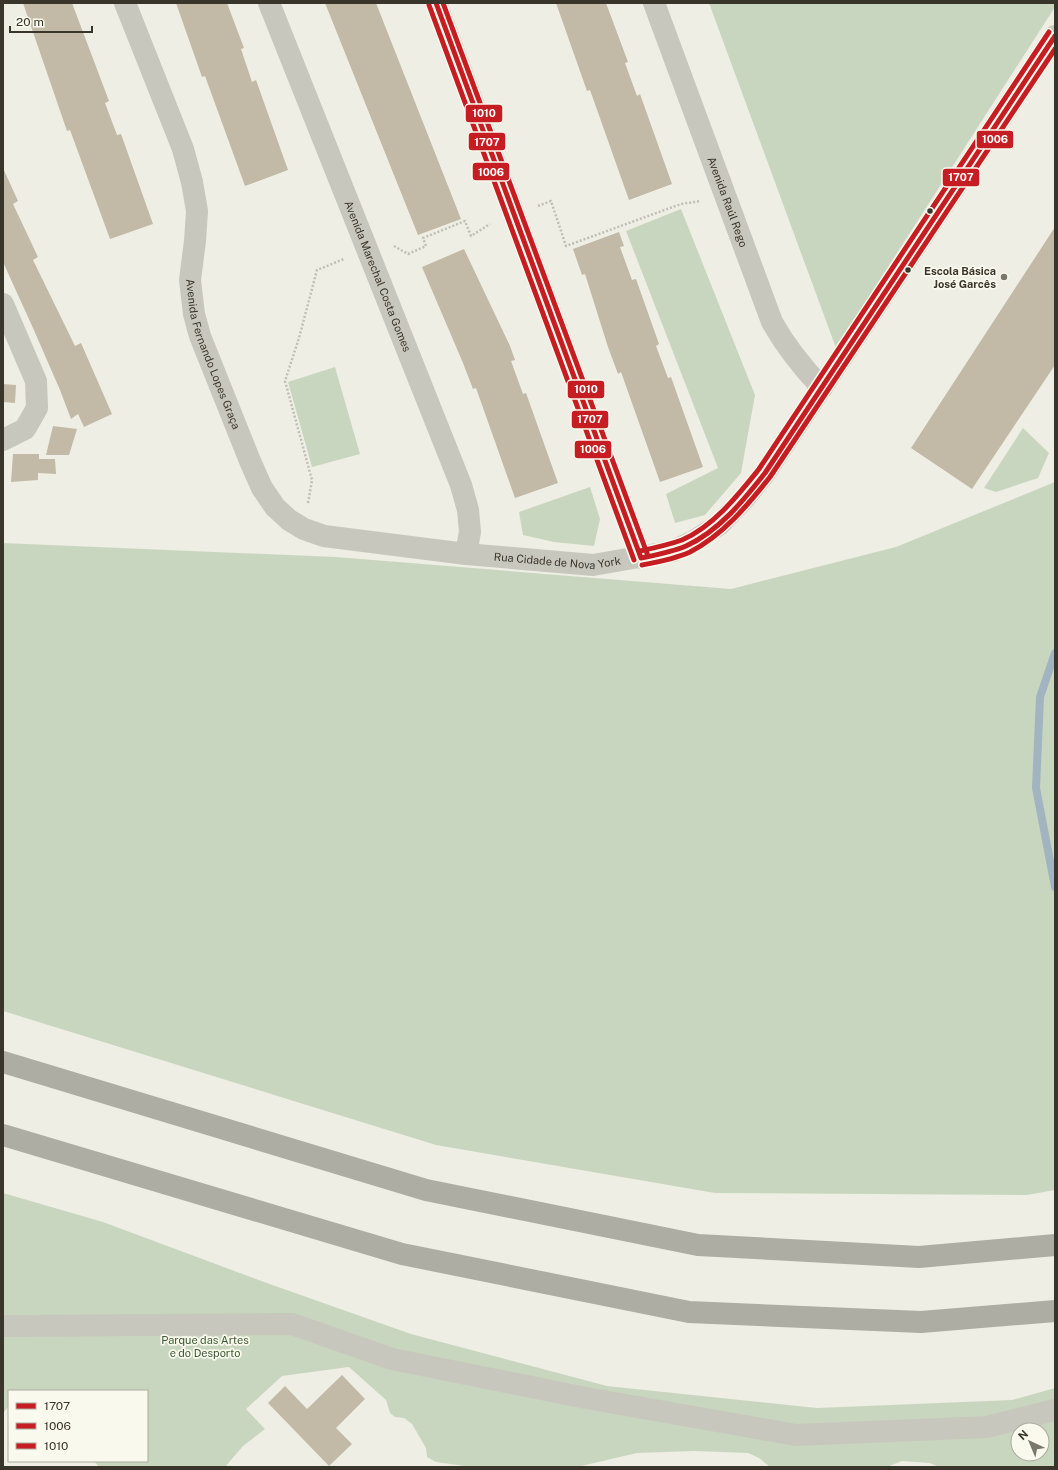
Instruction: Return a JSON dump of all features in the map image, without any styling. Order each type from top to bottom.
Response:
[{"type":"highway","points":[[3,1062],[426,1190],[698,1245],[919,1256],[1055,1245]]},
{"type":"highway","points":[[3,1135],[402,1254],[689,1312],[921,1322],[1055,1311]]},
{"type":"street","name":"Avenida Fernando Lopes Graça","points":[[125,3],[183,149],[192,182],[197,211],[190,280],[194,314],[200,336],[262,488],[275,507],[284,516],[304,529],[324,536],[466,554]]},
{"type":"street","name":"Avenida Marechal Costa Gomes","points":[[269,3],[461,485],[469,518],[470,532],[466,554]]},
{"type":"street","points":[[436,3],[641,558]]},
{"type":"street","name":"Avenida Raúl Rego","points":[[654,3],[772,322],[784,343],[801,366],[822,388]]},
{"type":"street","name":"Rua Cidade de Nova York","points":[[466,554],[594,565],[641,558],[673,551],[694,541],[720,524],[744,499],[765,473],[1055,36]]},
{"type":"street","points":[[3,304],[36,381],[37,408],[25,429],[3,440]]},
{"type":"street","points":[[3,1326],[292,1324],[392,1359],[586,1398],[796,1435],[987,1427],[1055,1410]]},
{"type":"path","points":[[304,529],[312,480],[285,381],[317,270],[385,241],[408,254],[426,246],[423,238],[465,221],[471,236],[496,221],[550,202],[566,246],[681,204]]},
{"type":"green space","points":[[709,3],[1055,3],[1055,7],[836,348]]},
{"type":"green space","points":[[681,209],[755,395],[741,473],[705,515],[675,523],[666,494],[718,468],[626,231]]},
{"type":"green space","points":[[335,367],[360,454],[312,467],[288,382]]},
{"type":"green space","points":[[1023,428],[1049,453],[1038,478],[996,492],[984,488]]},
{"type":"green space","points":[[1055,482],[1055,1190],[1027,1195],[715,1193],[436,1145],[3,1011],[3,543],[336,557],[731,589],[896,547]]},
{"type":"green space","points":[[590,487],[600,519],[594,546],[554,542],[523,535],[519,512]]},
{"type":"green space","name":"Parque das Artes e do Desporto","points":[[3,1193],[103,1222],[264,1282],[411,1334],[607,1386],[817,1408],[1012,1400],[1055,1388],[1055,1467],[939,1467],[930,1463],[902,1461],[887,1467],[770,1467],[759,1458],[748,1453],[694,1451],[637,1453],[577,1467],[472,1467],[436,1462],[427,1457],[426,1448],[412,1424],[404,1418],[395,1417],[390,1413],[386,1400],[349,1367],[282,1376],[246,1409],[265,1429],[243,1446],[225,1467],[99,1467],[95,1462],[148,1462],[148,1390],[8,1390],[8,1407],[3,1413]]},
{"type":"building","points":[[23,3],[72,3],[109,101],[105,103],[117,135],[121,134],[153,224],[110,239],[70,130],[67,131]]},
{"type":"building","points":[[176,3],[227,3],[244,48],[241,49],[252,82],[256,80],[288,170],[245,186],[205,76],[202,77]]},
{"type":"building","points":[[325,3],[376,3],[461,219],[418,235]]},
{"type":"building","points":[[556,3],[606,3],[628,62],[625,63],[637,96],[640,94],[672,184],[629,200],[590,90],[587,91]]},
{"type":"building","points":[[3,168],[18,201],[13,204],[38,257],[33,260],[75,346],[81,343],[112,414],[84,427],[78,414],[71,419],[60,390],[3,262]]},
{"type":"building","points":[[1055,227],[1055,365],[972,489],[911,448]]},
{"type":"building","points":[[619,232],[624,246],[620,247],[632,280],[636,279],[659,344],[656,346],[668,378],[671,377],[703,467],[660,482],[621,372],[618,374],[608,347],[585,274],[582,275],[573,249]]},
{"type":"building","points":[[464,249],[510,346],[515,360],[511,361],[523,394],[526,393],[558,483],[515,498],[476,388],[473,389],[422,267]]},
{"type":"building","points":[[3,384],[16,385],[15,403],[3,402]]},
{"type":"building","points":[[53,426],[77,429],[69,455],[46,455]]},
{"type":"building","points":[[13,454],[39,454],[39,459],[55,459],[56,474],[38,473],[38,480],[11,482]]},
{"type":"building","points":[[342,1375],[365,1399],[336,1428],[352,1444],[329,1466],[268,1403],[285,1386],[307,1409]]},
{"type":"waterway","points":[[1055,653],[1040,697],[1036,788],[1055,887]]},
{"type":"transit line","name":"1707","points":[[436,3],[641,558]]},
{"type":"transit line","name":"1010","points":[[443,3],[648,556]]},
{"type":"transit line","name":"1006","points":[[429,5],[634,560]]},
{"type":"transit line","name":"1010","points":[[640,551],[682,540],[705,527],[725,509],[759,469],[1049,32]]},
{"type":"transit line","name":"1707","points":[[641,558],[675,550],[698,540],[720,524],[757,484],[1055,36]]},
{"type":"transit line","name":"1006","points":[[642,565],[678,557],[702,545],[734,519],[770,477],[1055,49]]},
{"type":"place","name":"Escola Básica José Garcês","points":[[1004,277]]}]
